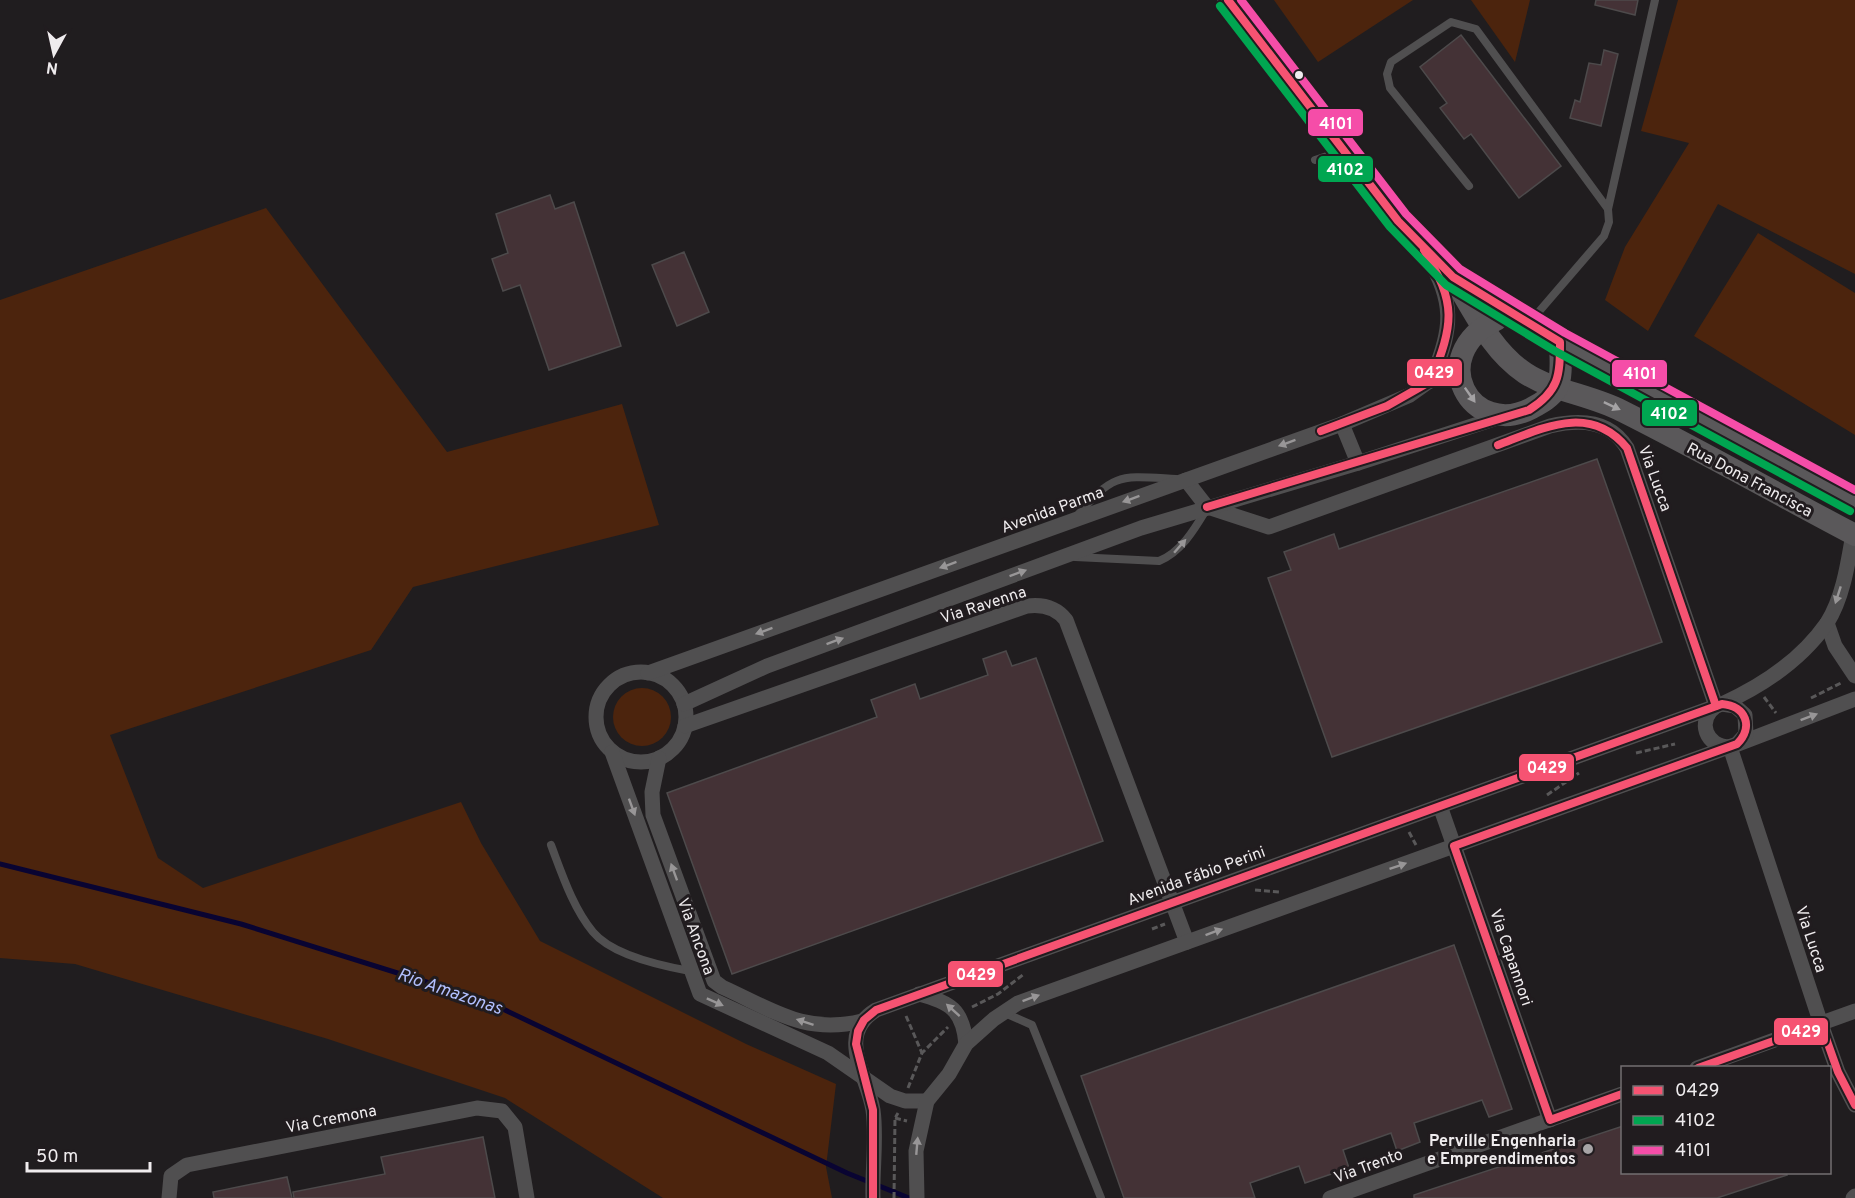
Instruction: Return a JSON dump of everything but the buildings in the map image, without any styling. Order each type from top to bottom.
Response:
[{"type":"main road","name":"Rua Dona Francisca","points":[[1228,0],[1343,150],[1424,250],[1453,277],[1560,342],[1855,502]]},
{"type":"main road","name":"Rua Dona Francisca","points":[[1453,277],[1482,327],[1511,362],[1525,373],[1557,388],[1580,393],[1622,411],[1854,535]]},
{"type":"main road","points":[[1521,319],[1482,327],[1465,345],[1460,360],[1461,381],[1470,398],[1482,409],[1500,417],[1529,410],[1545,401],[1557,388],[1560,342]]},
{"type":"street","points":[[1424,250],[1444,287],[1449,305],[1444,344],[1431,381]]},
{"type":"street","name":"Avenida Parma","points":[[648,673],[1342,424],[1387,406],[1431,381],[1460,360]]},
{"type":"street","points":[[684,704],[767,666],[1141,528],[1358,463],[1500,417]]},
{"type":"street","name":"Via Lucca","points":[[1207,507],[1269,526],[1550,426],[1580,422],[1610,429],[1620,436],[1627,448],[1719,705]]},
{"type":"street","points":[[1342,424],[1358,463]]},
{"type":"street","points":[[1186,480],[1207,507]]},
{"type":"street","name":"Avenida Fábio Perini","points":[[862,1020],[876,1010],[898,1000],[1668,724],[1758,688],[1792,660],[1827,623],[1842,585],[1854,535]]},
{"type":"street","name":"Via Ravenna","points":[[685,726],[1027,606],[1036,605],[1054,609],[1066,620],[1187,942]]},
{"type":"street","points":[[1827,623],[1850,679]]},
{"type":"street","points":[[648,673],[671,683],[684,704],[685,726],[680,740],[671,751],[659,758],[635,761],[612,752],[604,742],[597,724],[598,705],[603,693],[623,676],[648,673]]},
{"type":"street","points":[[916,1195],[919,1131],[927,1101],[949,1074],[966,1044],[1003,1012],[1018,1003],[1781,729],[1855,699]]},
{"type":"street","points":[[1719,705],[1735,706],[1745,715],[1746,734],[1734,746],[1712,741],[1705,729],[1707,716],[1719,705]]},
{"type":"street","name":"Via Lucca","points":[[1734,746],[1821,1024],[1838,1072],[1855,1105]]},
{"type":"street","name":"Via Ancona","points":[[612,752],[697,990],[705,997],[828,1053],[863,1076]]},
{"type":"street","name":"Via Ancona","points":[[659,758],[652,792],[653,815],[714,981],[722,987],[804,1023],[829,1027],[862,1020]]},
{"type":"street","name":"Via Capannori","points":[[1440,806],[1550,1120]]},
{"type":"street","points":[[919,994],[936,998],[960,1016],[966,1044]]},
{"type":"street","points":[[1703,1066],[1855,1011]]},
{"type":"street","points":[[862,1020],[856,1048],[873,1110],[873,1198]]},
{"type":"street","points":[[863,1076],[890,1096],[905,1101],[927,1101]]},
{"type":"street","name":"Via Trento","points":[[1330,1198],[1621,1095]]},
{"type":"street","name":"Via Cremona","points":[[169,1198],[171,1176],[188,1165],[477,1108],[502,1111],[515,1127],[527,1198]]},
{"type":"lane","points":[[1521,319],[1604,236],[1609,222],[1608,209],[1655,0]]},
{"type":"lane","points":[[1469,186],[1390,88],[1387,74],[1391,63],[1452,22],[1476,29],[1608,209]]},
{"type":"lane","points":[[1315,160],[1343,150]]},
{"type":"lane","points":[[1072,521],[1098,491],[1110,482],[1139,477],[1186,480]]},
{"type":"lane","points":[[1064,556],[1159,561],[1170,557],[1180,547],[1207,507]]},
{"type":"lane","points":[[551,845],[568,889],[598,938],[646,963],[690,971]]},
{"type":"lane","points":[[1003,1012],[1032,1025],[1101,1198]]},
{"type":"path","points":[[1824,692],[1850,679]]},
{"type":"path","points":[[1758,688],[1777,715],[1781,729]]},
{"type":"path","points":[[1668,724],[1683,764]]},
{"type":"path","points":[[1403,819],[1422,857]]},
{"type":"path","points":[[898,1000],[922,1053]]},
{"type":"path","points":[[893,1175],[894,1198]]},
{"type":"shaded area","points":[[1274,0],[1413,0],[1318,62]]},
{"type":"shaded area","points":[[1471,0],[1530,0],[1515,62]]},
{"type":"shaded area","points":[[1678,0],[1855,0],[1855,274],[1718,204],[1648,331],[1605,300],[1625,247],[1689,143],[1641,131]]},
{"type":"shaded area","points":[[266,208],[447,452],[622,404],[659,525],[413,587],[371,650],[110,735],[158,858],[203,888],[461,802],[481,843],[540,941],[746,1044],[836,1084],[826,1167],[832,1198],[663,1198],[505,1098],[328,1039],[75,964],[0,958],[0,300]]},
{"type":"shaded area","points":[[1758,233],[1855,293],[1855,435],[1694,336]]},
{"type":"shaded area","points":[[642,688],[653,690],[666,701],[671,717],[669,728],[658,741],[642,746],[631,744],[618,733],[613,717],[615,706],[626,693]]},
{"type":"waterway","name":"Rio Amazonas","points":[[0,864],[241,924],[484,1000],[847,1173],[909,1198]]},
{"type":"transit line","name":"0429","points":[[1207,507],[1529,410],[1546,396],[1556,382],[1560,354],[1560,342],[1453,277],[1398,221],[1228,0]]},
{"type":"transit line","name":"4101","points":[[1241,0],[1406,214],[1460,269],[1565,333],[1855,490]]},
{"type":"transit line","name":"4102","points":[[1220,6],[1390,227],[1446,285],[1555,351],[1850,511]]},
{"type":"transit line","name":"0429","points":[[1321,431],[1387,406],[1431,381],[1448,328],[1448,314],[1447,300],[1442,285],[1424,250]]},
{"type":"transit line","name":"0429","points":[[1498,445],[1549,427],[1565,423],[1582,423],[1598,426],[1613,434],[1627,448],[1716,706]]},
{"type":"transit line","name":"0429","points":[[873,1198],[873,1110],[856,1044],[858,1031],[864,1020],[876,1010],[1722,704],[1730,706],[1737,709],[1745,718],[1745,731],[1737,744],[1454,846],[1550,1120],[1621,1094]]},
{"type":"transit line","name":"0429","points":[[1704,1066],[1821,1024],[1838,1072],[1855,1105]]},
{"type":"place","name":"Perville Engenharia e Empreendimentos","points":[[1588,1149]]}]
